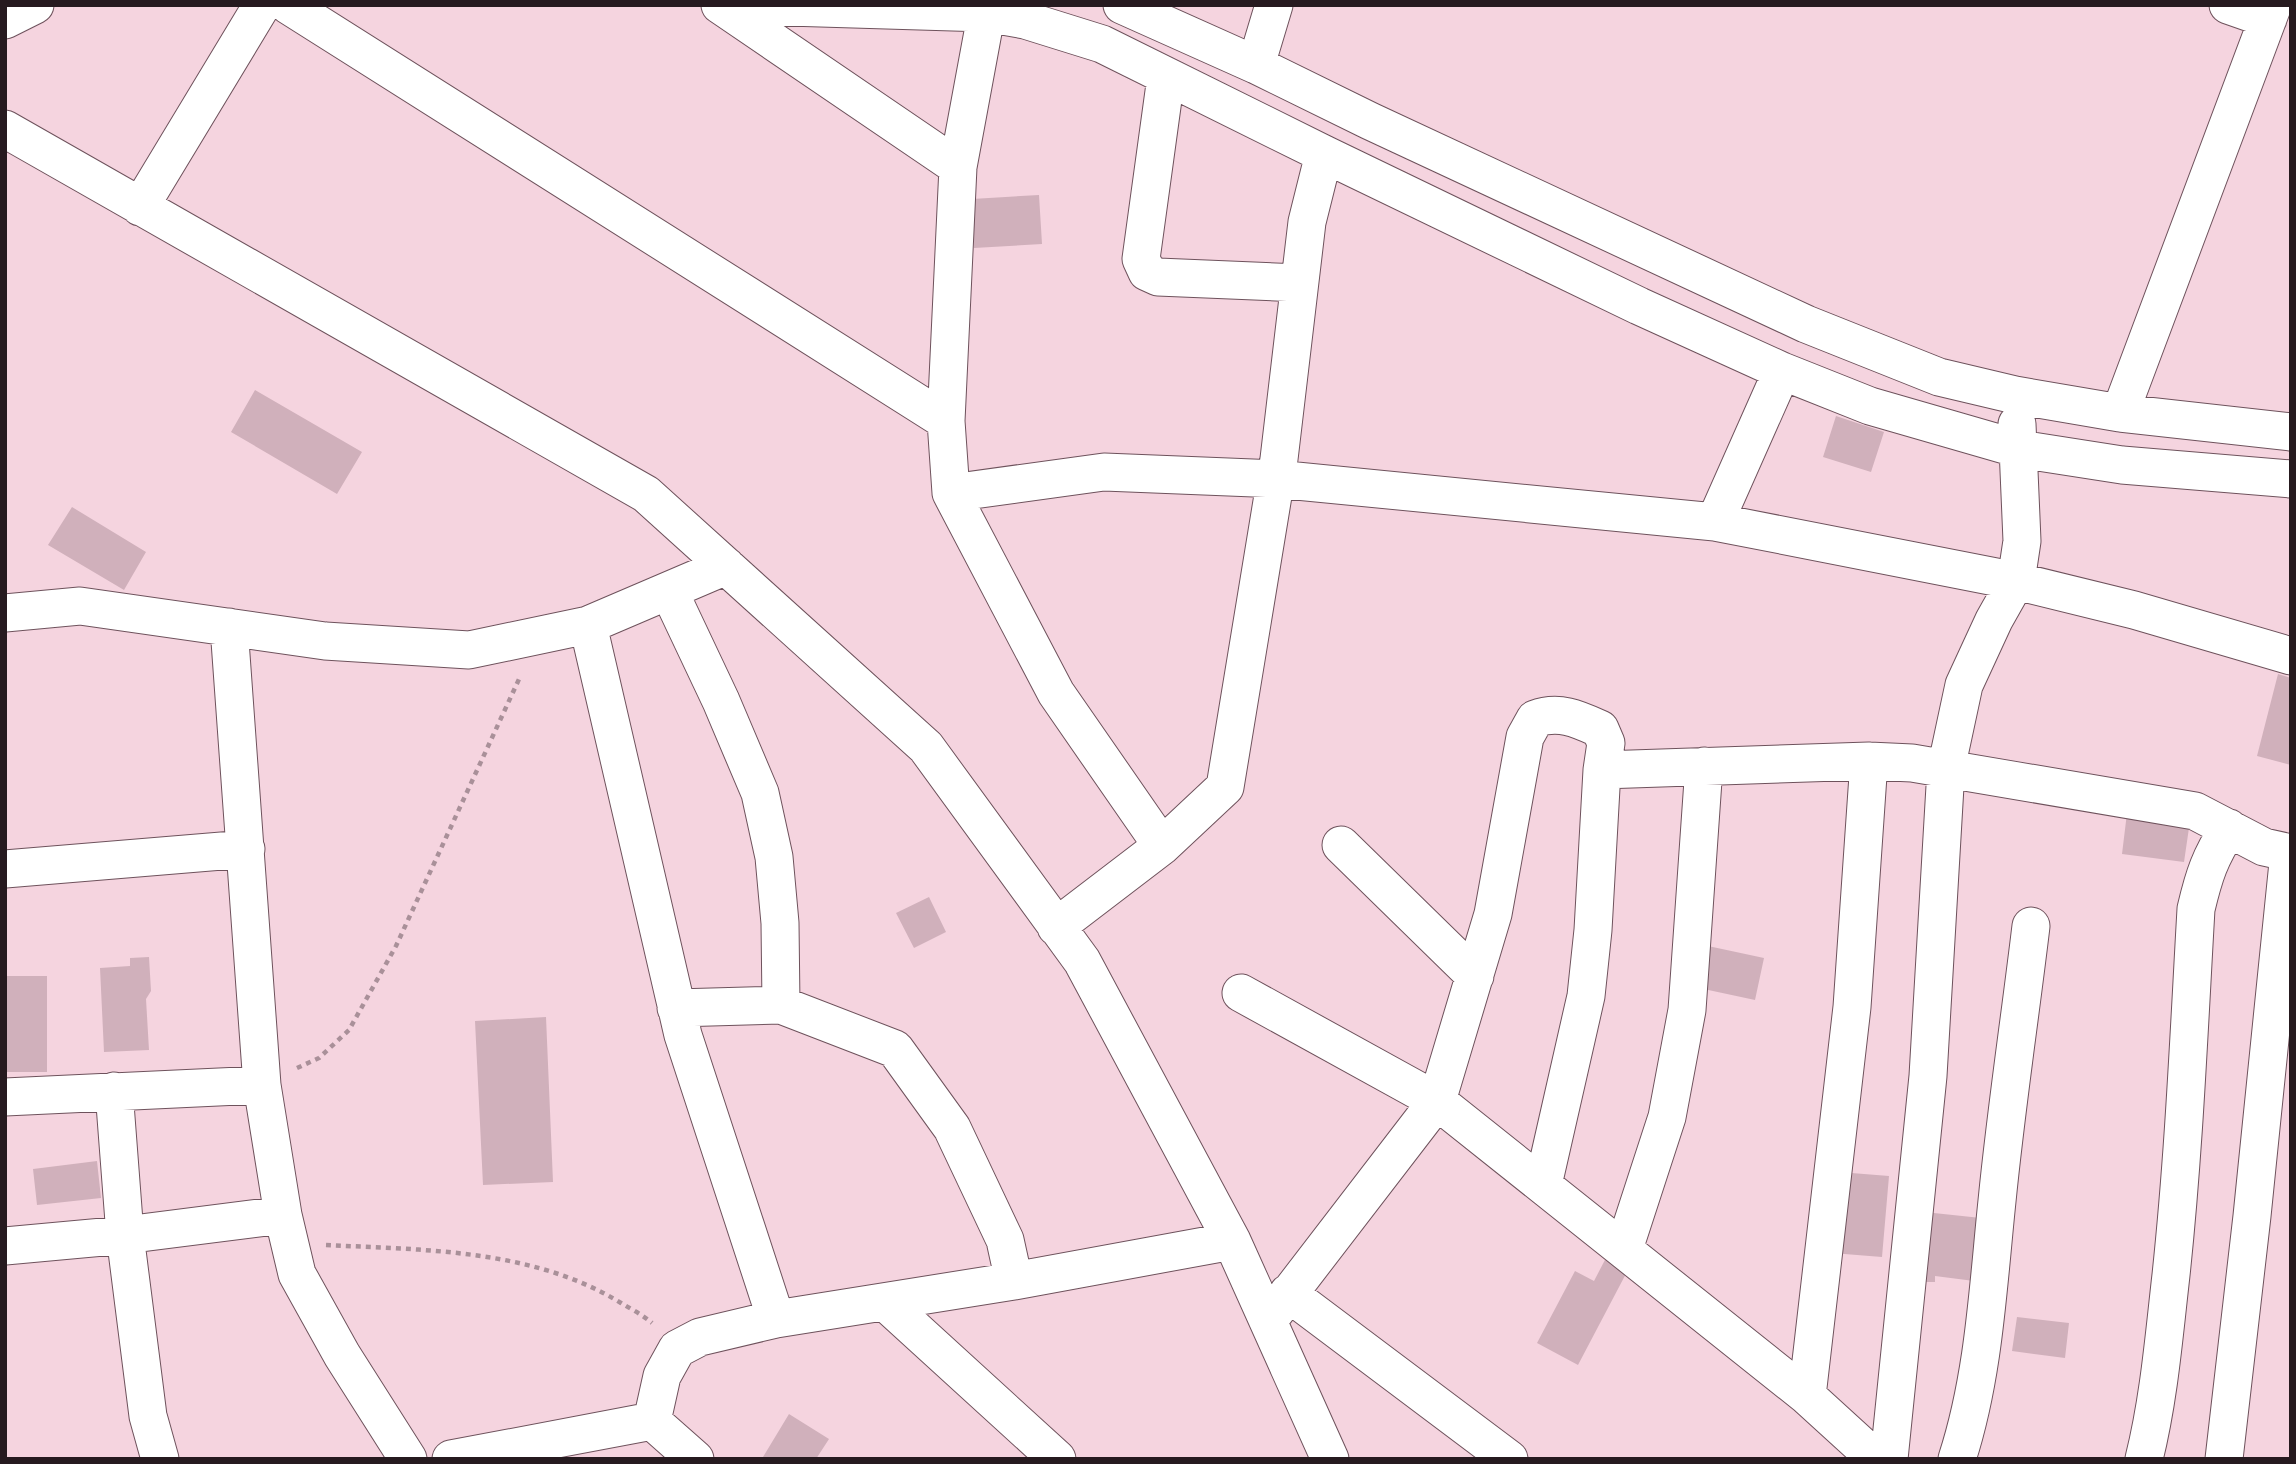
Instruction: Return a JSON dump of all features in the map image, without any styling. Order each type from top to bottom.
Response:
[{"type":"street","points":[[5,20],[35,5]]},
{"type":"street","points":[[140,207],[262,5]]},
{"type":"street","points":[[288,5],[946,421]]},
{"type":"street","points":[[722,5],[958,167]]},
{"type":"street","points":[[722,5],[987,9],[1025,20],[1102,44],[1324,155],[1639,306],[1782,371],[1870,406],[2019,449],[2122,465],[2291,479]]},
{"type":"street","points":[[1122,5],[1256,65],[1805,324],[1939,377],[2015,395],[2120,413],[2291,432]]},
{"type":"street","points":[[1256,65],[1274,5]]},
{"type":"street","points":[[2120,413],[2270,12],[2228,5]]},
{"type":"street","points":[[987,9],[958,167],[946,421],[951,493],[1056,693],[1162,846]]},
{"type":"street","points":[[1167,77],[1141,259],[1147,272],[1158,277],[1299,283]]},
{"type":"street","points":[[5,128],[646,494],[926,747],[1082,961],[1232,1241],[1278,1307],[1330,1459]]},
{"type":"street","points":[[1056,927],[1162,846],[1225,787],[1276,479],[1307,222],[1324,155]]},
{"type":"street","points":[[1715,522],[1782,371]]},
{"type":"street","points":[[1889,1459],[1928,1076],[1946,769],[1964,685],[1994,620],[2016,581],[2022,541],[2015,395]]},
{"type":"street","points":[[951,493],[1104,472],[1276,479],[1715,522],[2016,581],[2134,610],[2291,656]]},
{"type":"street","points":[[5,612],[80,606],[325,641],[469,650],[588,625],[726,566]]},
{"type":"street","points":[[669,591],[721,701],[760,793],[774,858],[780,923],[781,1005]]},
{"type":"street","points":[[588,625],[683,1035],[776,1318]]},
{"type":"street","points":[[229,627],[262,1085],[286,1230],[297,1274],[316,1312],[408,1459]]},
{"type":"street","points":[[1278,1307],[1437,1101],[1493,914],[1525,737],[1535,719],[1549,714],[1570,716],[1600,729],[1606,743],[1586,996],[1543,1185]]},
{"type":"street","points":[[1807,1396],[1852,1007],[1869,761]]},
{"type":"street","points":[[1602,770],[1869,761],[1912,763],[2195,811],[2264,847],[2290,853],[2224,1459]]},
{"type":"street","points":[[1624,1250],[1667,1117],[1687,1010],[1704,766]]},
{"type":"street","points":[[2144,1459],[2166,1318],[2182,1169],[2196,909],[2213,853],[2229,828]]},
{"type":"street","points":[[1341,845],[1475,976]]},
{"type":"street","points":[[5,869],[246,849]]},
{"type":"street","points":[[1957,1459],[1981,1347],[2031,926]]},
{"type":"street","points":[[1241,992],[1437,1101],[1807,1396],[1876,1459]]},
{"type":"street","points":[[676,1008],[781,1005],[895,1049],[952,1128],[1005,1240],[1014,1281]]},
{"type":"street","points":[[5,1097],[262,1085]]},
{"type":"street","points":[[114,1091],[125,1235],[148,1416],[160,1459]]},
{"type":"street","points":[[5,1246],[125,1235],[286,1230]]},
{"type":"street","points":[[652,1420],[662,1376],[677,1349],[700,1336],[776,1318],[1014,1281],[1232,1241]]},
{"type":"street","points":[[885,1302],[1057,1459]]},
{"type":"street","points":[[1278,1307],[1509,1459]]},
{"type":"street","points":[[451,1459],[652,1420]]},
{"type":"street","points":[[652,1420],[695,1459]]},
{"type":"path","points":[[262,1085],[319,1058],[349,1030],[396,946],[539,635]]},
{"type":"path","points":[[286,1230],[416,1250],[489,1256],[552,1271],[599,1289],[647,1318],[677,1349]]},
{"type":"building","points":[[1039,195],[1042,244],[974,248],[972,199]]},
{"type":"building","points":[[255,390],[362,452],[337,494],[231,432]]},
{"type":"building","points":[[1836,416],[1884,432],[1871,472],[1823,457]]},
{"type":"building","points":[[72,507],[146,552],[124,590],[48,545]]},
{"type":"building","points":[[2278,674],[2291,678],[2291,765],[2257,756]]},
{"type":"building","points":[[2127,813],[2190,821],[2184,862],[2122,854]]},
{"type":"building","points":[[929,897],[946,932],[914,948],[896,913]]},
{"type":"building","points":[[1708,946],[1764,958],[1755,1000],[1699,988]]},
{"type":"building","points":[[149,957],[151,991],[146,999],[149,1050],[104,1052],[100,968],[130,966],[130,958]]},
{"type":"building","points":[[5,976],[47,976],[47,1072],[5,1072]]},
{"type":"building","points":[[546,1017],[553,1182],[483,1185],[475,1021]]},
{"type":"building","points":[[97,1161],[101,1198],[37,1205],[33,1169]]},
{"type":"building","points":[[1839,1172],[1889,1176],[1882,1257],[1832,1253]]},
{"type":"building","points":[[1915,1211],[1981,1218],[1974,1281],[1935,1276],[1935,1282],[1926,1282],[1928,1266],[1910,1264]]},
{"type":"building","points":[[1607,1256],[1629,1268],[1578,1365],[1537,1343],[1575,1271],[1594,1281]]},
{"type":"building","points":[[2017,1317],[2069,1323],[2065,1358],[2012,1351]]},
{"type":"building","points":[[789,1414],[829,1439],[816,1459],[763,1457]]}]
